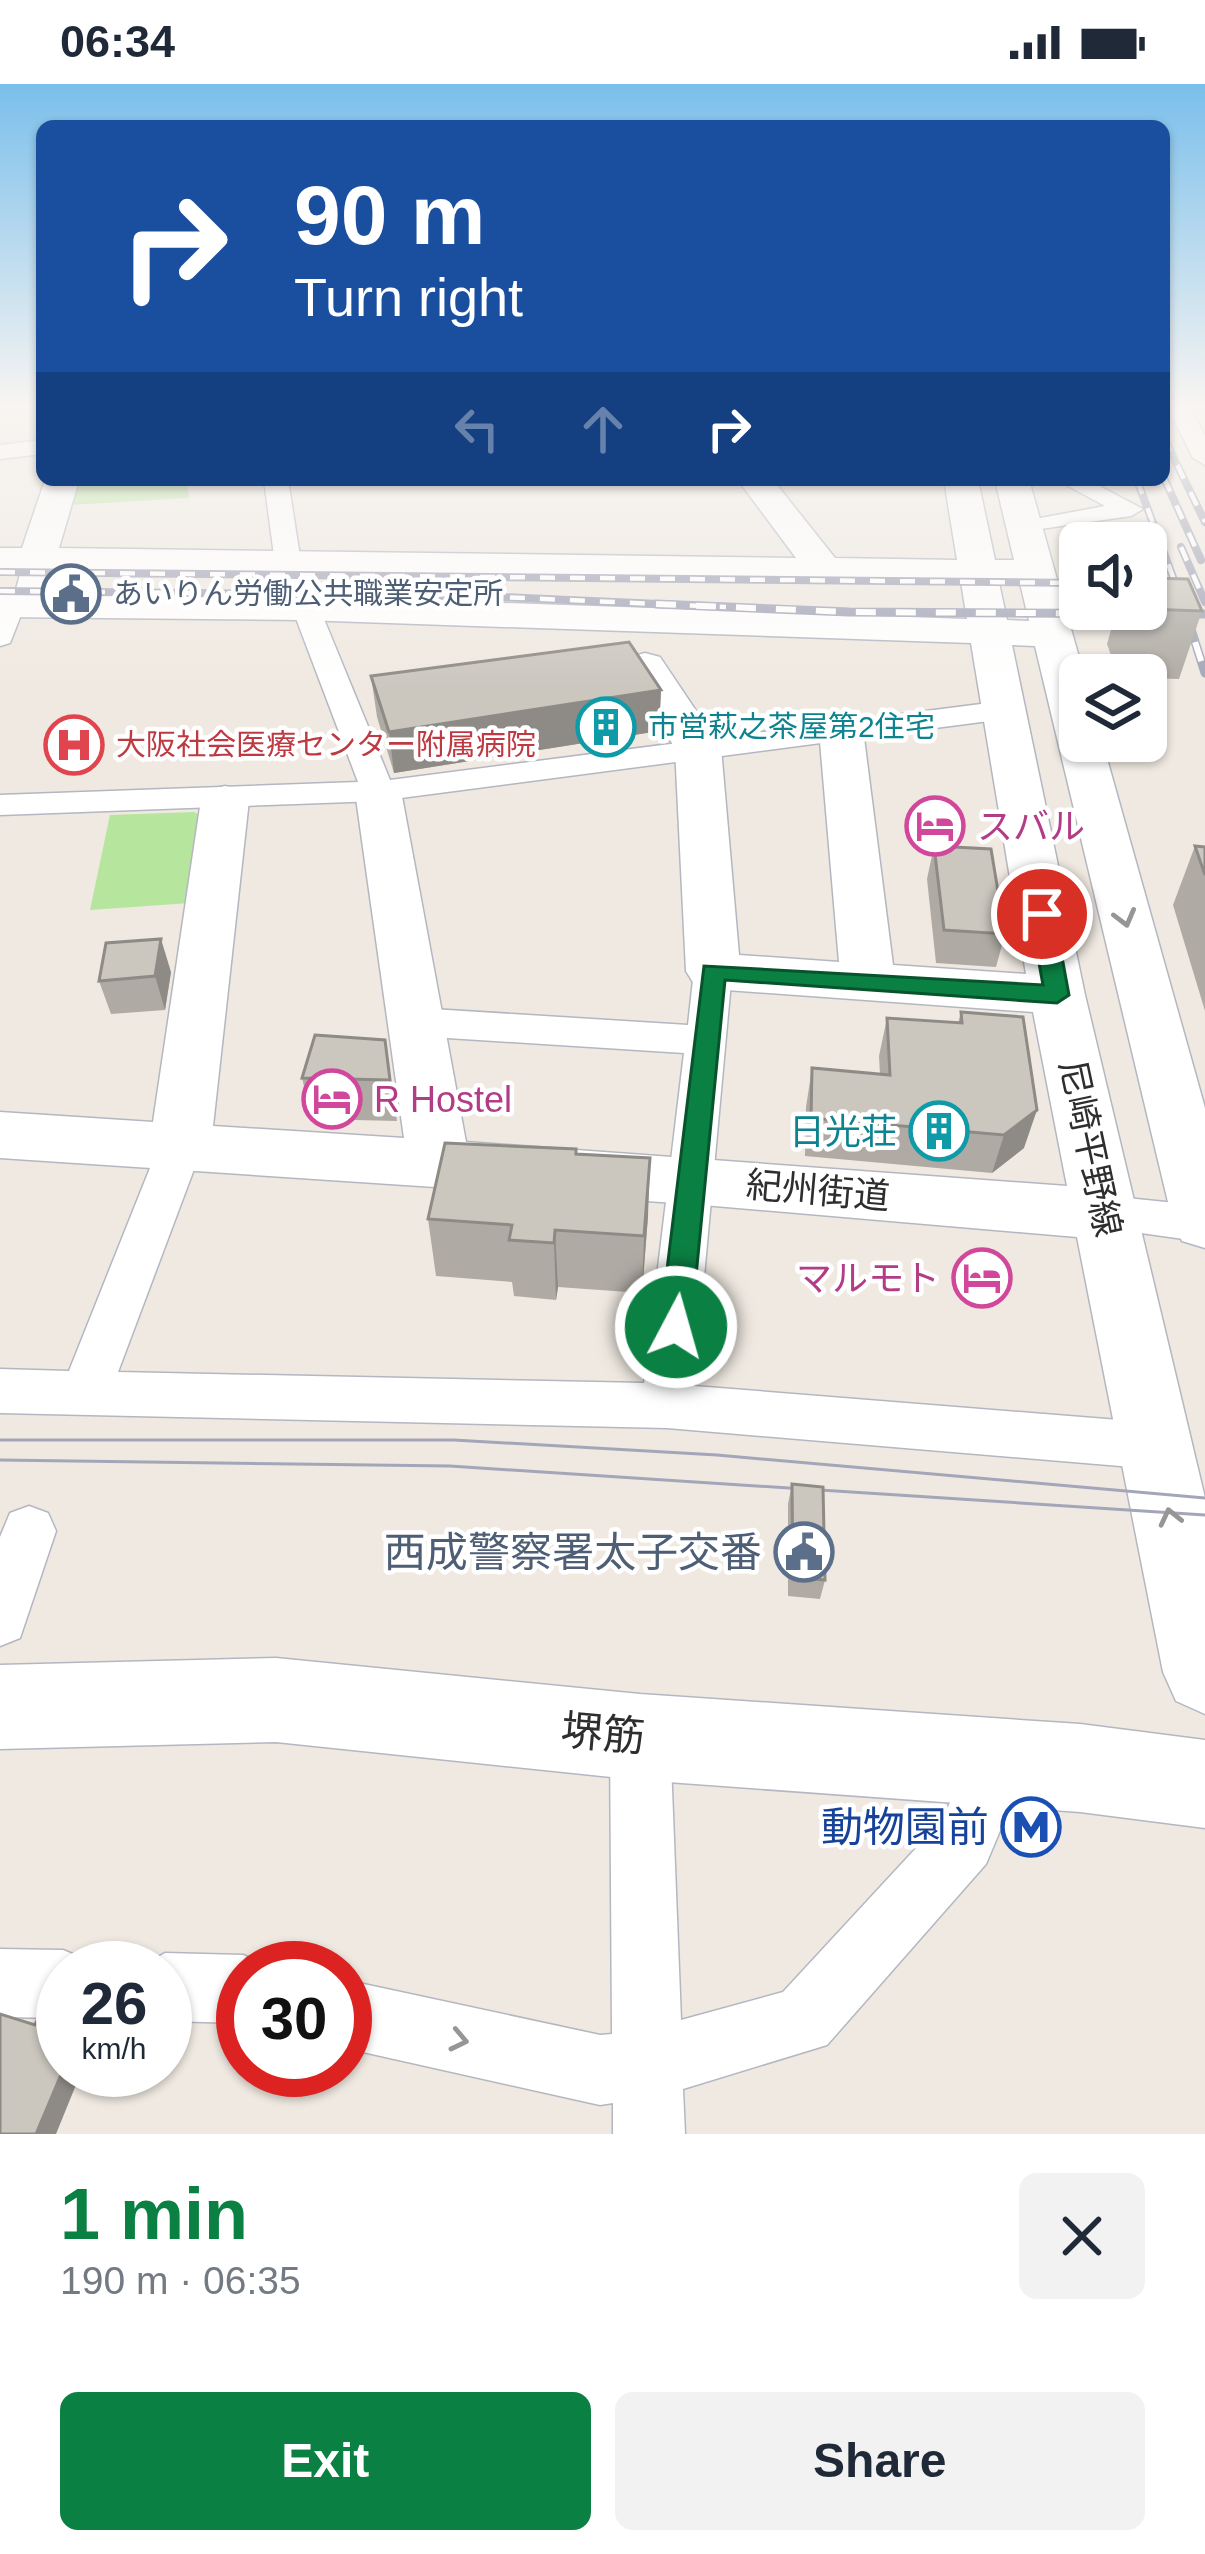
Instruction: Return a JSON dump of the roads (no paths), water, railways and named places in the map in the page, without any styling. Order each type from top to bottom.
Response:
[{"type":"street","points":[[4,616],[27,597],[19,559],[52,498]]},
{"type":"street","points":[[279,498],[288,563],[303,608],[355,706],[378,791],[439,1163]]},
{"type":"street","points":[[769,498],[823,567]]},
{"type":"street","name":"尼崎平野線","points":[[972,498],[1011,557],[1049,634],[1205,1224]]},
{"type":"street","name":"尼崎平野線","points":[[1012,498],[1011,557],[990,632],[1057,995],[1205,1672]]},
{"type":"street","points":[[19,559],[823,567],[1011,557],[1131,509],[1107,498]]},
{"type":"street","points":[[4,616],[303,608],[1049,634]]},
{"type":"street","points":[[633,667],[698,748],[713,971],[668,1406]]},
{"type":"street","points":[[0,805],[378,791],[1004,710]]},
{"type":"street","points":[[841,730],[868,982]]},
{"type":"street","points":[[85,1392],[180,1148],[224,800]]},
{"type":"street","points":[[713,971],[1057,995]]},
{"type":"street","points":[[416,1022],[706,1040]]},
{"type":"street","name":"紀州街道","points":[[0,1135],[691,1180],[1205,1224]]},
{"type":"street","points":[[0,1390],[668,1406],[1156,1447]]},
{"type":"street","points":[[0,1618],[29,1531]]},
{"type":"street","name":"堺筋","points":[[0,1707],[276,1700],[640,1737],[999,1762],[1205,1784]]},
{"type":"street","points":[[640,1737],[649,2134]]},
{"type":"street","points":[[372,2020],[600,2070],[648,2064],[803,2021],[964,1842],[999,1762]]},
{"type":"street","points":[[0,1983],[36,1984]]},
{"type":"tram line","points":[[0,1440],[454,1440],[717,1455],[1205,1498]]},
{"type":"tram line","points":[[0,1460],[450,1466],[1205,1515]]},
{"type":"railway","points":[[1144,498],[1184,606]]},
{"type":"railway","points":[[1173,498],[1201,560]]},
{"type":"railway","points":[[1193,498],[1205,522]]},
{"type":"railway","points":[[1181,547],[1205,602]]},
{"type":"railway","points":[[0,572],[1059,583]]},
{"type":"railway","points":[[0,591],[478,596],[692,605]]},
{"type":"railway","points":[[656,604],[692,605]]},
{"type":"railway","points":[[692,605],[849,612],[1186,614]]},
{"type":"railway","points":[[692,605],[726,607]]},
{"type":"railway","points":[[1184,606],[1186,614]]},
{"type":"railway","points":[[1186,614],[1205,614]]},
{"type":"railway","points":[[1186,614],[1205,673]]},
{"type":"place","name":"あいりん労働公共職業安定所","points":[[71,594]]},
{"type":"place","name":"市営萩之茶屋第2住宅","points":[[606,727]]},
{"type":"place","name":"大阪社会医療センター附属病院","points":[[74,745]]},
{"type":"place","name":"スバル","points":[[935,826]]},
{"type":"place","name":"R Hostel","points":[[332,1099]]},
{"type":"place","name":"日光荘","points":[[939,1131]]},
{"type":"place","name":"マルモト","points":[[982,1278]]},
{"type":"place","name":"西成警察署太子交番","points":[[804,1552]]},
{"type":"place","name":"動物園前","points":[[1031,1827]]}]
